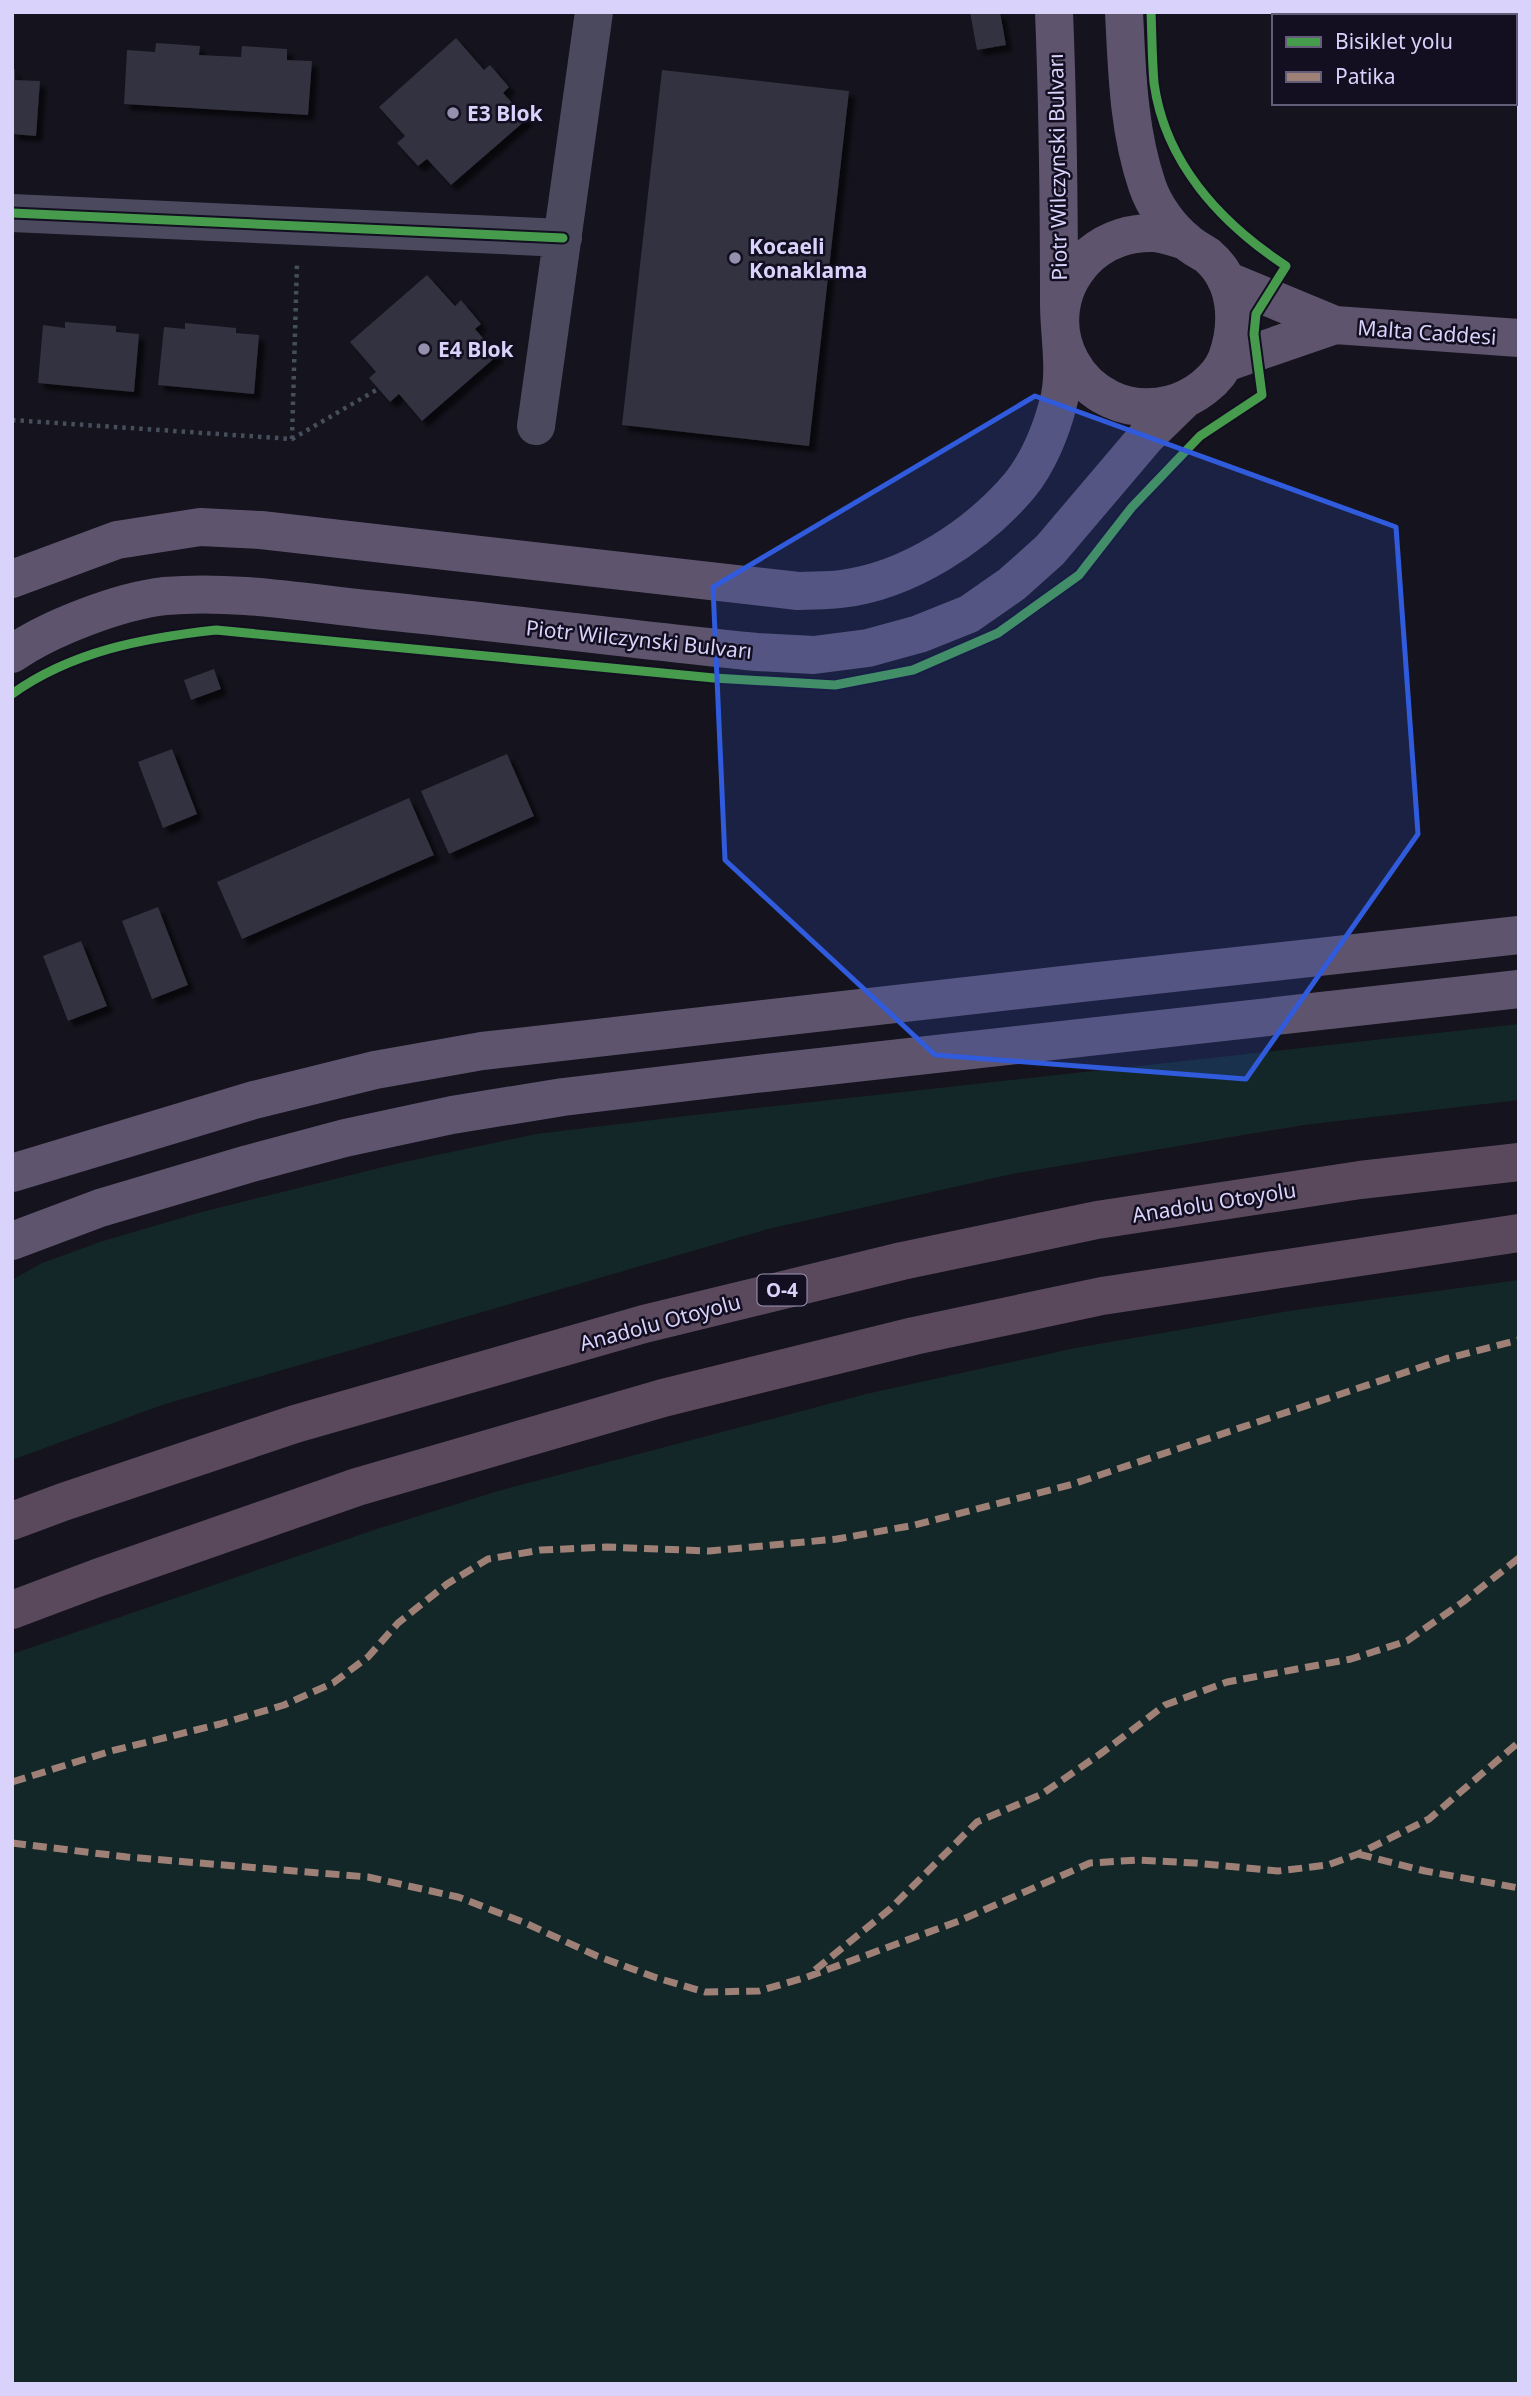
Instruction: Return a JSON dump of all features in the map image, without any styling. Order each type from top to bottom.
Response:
[{"type":"highway","name":"Anadolu Otoyolu","points":[[12,1521],[295,1424],[644,1324],[902,1261],[1097,1220],[1360,1180],[1519,1162]]},
{"type":"highway","points":[[12,1610],[97,1577],[357,1487],[663,1398],[914,1336],[1102,1296],[1519,1233]]},
{"type":"main road","name":"Piotr Wilczynski Bulvarı","points":[[12,579],[117,540],[200,527],[274,532],[798,591],[842,589],[894,575],[940,553],[984,522],[1021,483],[1042,447],[1059,403],[1062,380],[1059,322],[1059,144],[1054,12]]},
{"type":"main road","name":"Piotr Wilczynski Bulvarı","points":[[12,654],[54,629],[107,610],[163,596],[215,595],[402,612],[757,652],[814,655],[868,648],[919,634],[969,614],[1012,584],[1050,550],[1146,437],[1184,401],[1208,385],[1225,363],[1234,336],[1235,307],[1226,280],[1209,257],[1186,241],[1163,216],[1148,186],[1129,105],[1124,12]]},
{"type":"main road","name":"Piotr Wilczynski Bulvarı","points":[[1184,401],[1156,408],[1127,406],[1101,395],[1079,376],[1064,351],[1059,322],[1064,292],[1078,266],[1100,247],[1127,235],[1137,234],[1157,233],[1186,241]]},
{"type":"main road","name":"Malta Caddesi","points":[[1226,280],[1335,325],[1519,338]]},
{"type":"main road","name":"Malta Caddesi","points":[[1225,363],[1335,325]]},
{"type":"main road","points":[[12,1173],[254,1100],[375,1070],[482,1051],[1519,935]]},
{"type":"main road","points":[[12,1241],[100,1208],[248,1164],[345,1138],[453,1115],[563,1097],[756,1074],[1519,989]]},
{"type":"street","points":[[536,426],[594,12]]},
{"type":"street","points":[[12,213],[563,239]]},
{"type":"path","points":[[1498,12],[1519,13]]},
{"type":"path","points":[[292,439],[299,227]]},
{"type":"path","points":[[12,421],[292,439],[378,389]]},
{"type":"highlighted area","points":[[1035,396],[1396,527],[1418,834],[1246,1079],[935,1055],[725,860],[713,587]]},
{"type":"green space","points":[[1519,1024],[1519,1100],[1304,1125],[1012,1174],[768,1229],[162,1405],[12,1460],[12,1280],[42,1263],[103,1241],[198,1213],[395,1164],[536,1134]]},
{"type":"green space","points":[[1519,1280],[1519,2384],[12,2384],[12,1654],[377,1529],[498,1491],[866,1394],[1075,1348],[1295,1310]]},
{"type":"building","points":[[970,12],[1000,12],[1006,45],[977,50]]},
{"type":"building","name":"E3 Blok","points":[[456,38],[484,70],[490,65],[509,87],[503,93],[527,119],[451,185],[427,159],[418,166],[397,143],[405,136],[379,107]]},
{"type":"building","points":[[156,43],[200,46],[199,55],[241,57],[242,46],[287,49],[287,60],[312,61],[308,115],[124,104],[127,50],[155,52]]},
{"type":"building","points":[[12,69],[15,69],[15,80],[40,81],[36,136],[12,134]]},
{"type":"building","name":"Kocaeli Konaklama","points":[[662,70],[849,91],[809,446],[622,425]]},
{"type":"building","name":"E4 Blok","points":[[427,275],[455,306],[461,300],[481,324],[475,329],[498,355],[422,421],[399,394],[390,402],[369,378],[376,372],[350,342]]},
{"type":"building","points":[[65,322],[116,326],[116,332],[139,334],[134,392],[38,383],[43,325],[65,328]]},
{"type":"building","points":[[185,323],[236,328],[236,333],[259,335],[254,394],[158,385],[164,327],[185,329]]},
{"type":"building","points":[[214,669],[221,689],[191,700],[184,680]]},
{"type":"building","points":[[172,749],[197,814],[163,828],[138,762]]},
{"type":"building","points":[[507,754],[534,816],[449,854],[421,791]]},
{"type":"building","points":[[409,798],[434,855],[242,939],[217,882]]},
{"type":"building","points":[[158,907],[188,985],[152,999],[122,921]]},
{"type":"building","points":[[81,941],[107,1006],[68,1021],[43,956]]},
{"type":"marked path","points":[[12,1782],[111,1751],[284,1705],[333,1683],[368,1657],[398,1623],[447,1584],[488,1559],[541,1550],[607,1547],[709,1551],[837,1539],[915,1525],[1073,1484],[1445,1359],[1519,1340]]},
{"type":"marked path","points":[[815,1970],[890,1909],[977,1822],[1042,1794],[1165,1705],[1227,1682],[1351,1659],[1407,1641],[1519,1558]]},
{"type":"marked path","points":[[12,1843],[127,1857],[368,1877],[458,1897],[523,1922],[597,1956],[705,1992],[759,1991],[807,1977],[959,1921],[1090,1863],[1139,1860],[1278,1871],[1328,1865],[1358,1854],[1429,1819],[1519,1742]]},
{"type":"marked path","points":[[1358,1854],[1425,1871],[1519,1888]]},
{"type":"cycle path","points":[[12,694],[35,679],[84,657],[136,642],[216,630],[714,678],[835,685],[913,670],[998,633],[1079,575],[1132,507],[1200,436],[1262,395],[1254,334],[1256,314],[1286,266],[1240,231],[1219,210],[1183,165],[1160,112],[1154,83],[1151,12]]},
{"type":"cycle path","points":[[12,213],[563,238]]},
{"type":"place","name":"E3 Blok","points":[[453,113]]},
{"type":"place","name":"Kocaeli Konaklama","points":[[735,258]]},
{"type":"place","name":"E4 Blok","points":[[424,349]]}]
